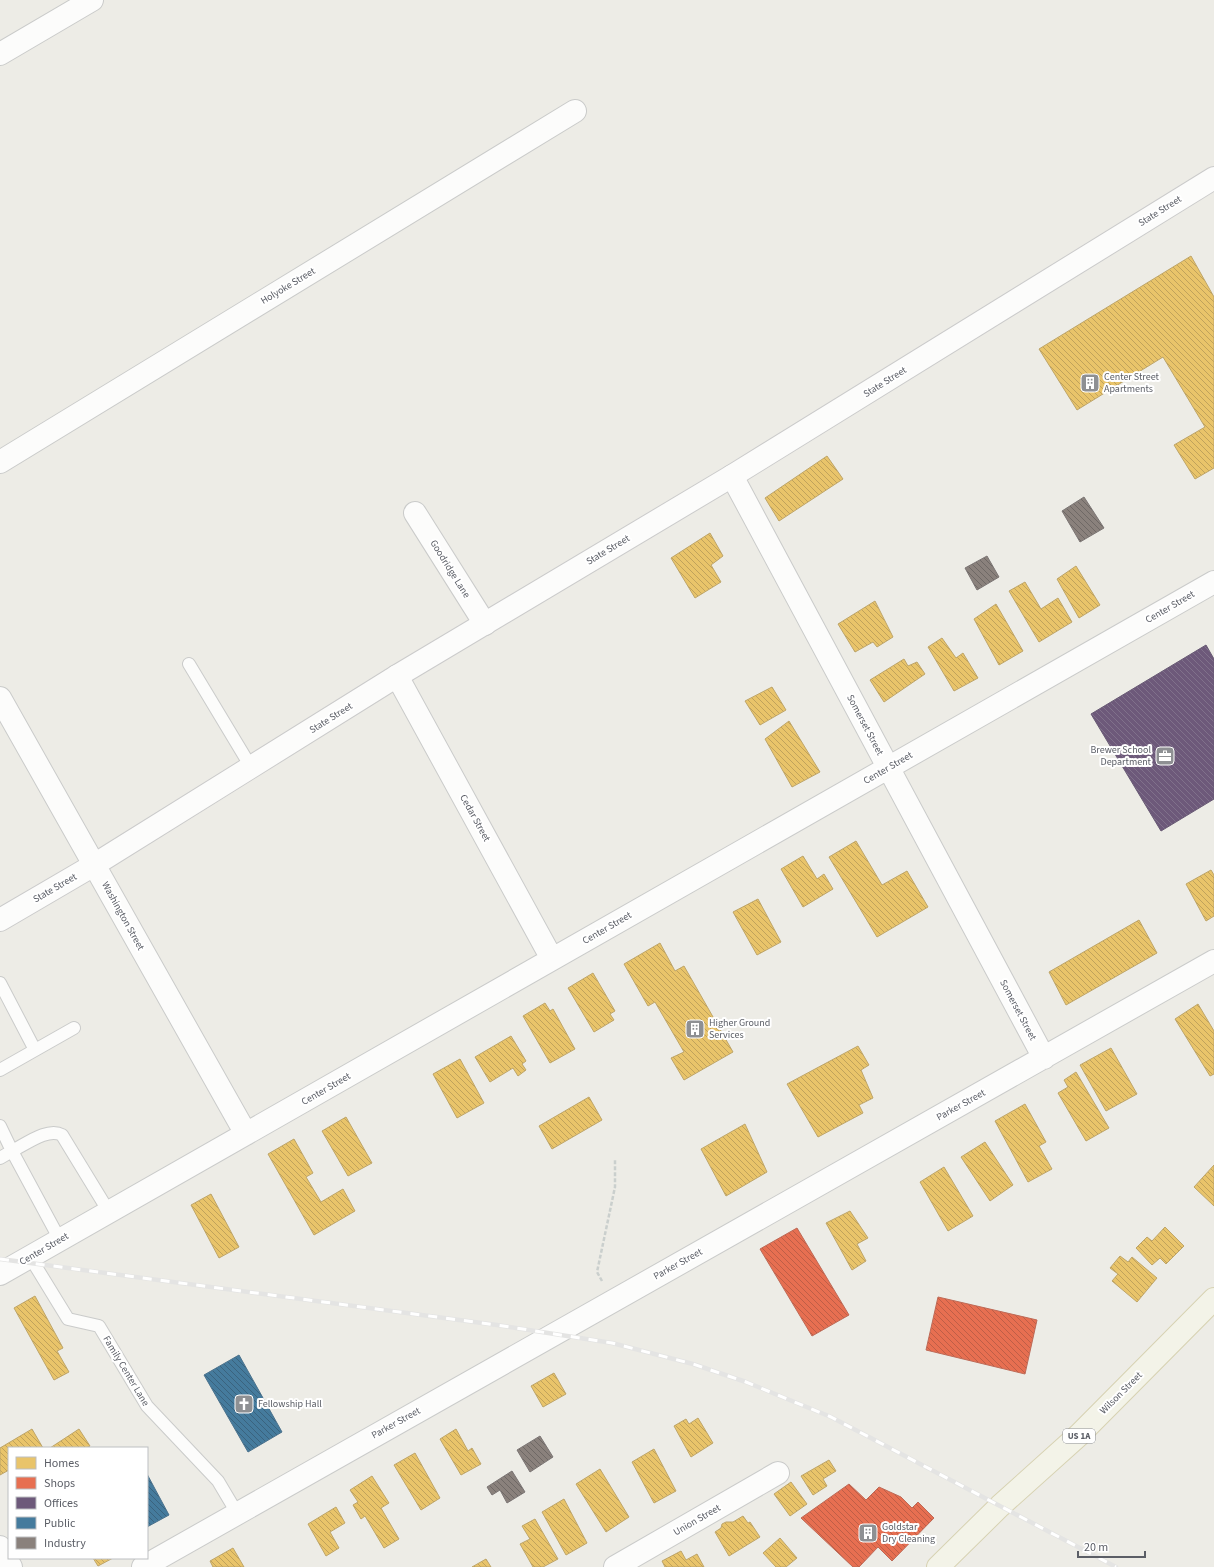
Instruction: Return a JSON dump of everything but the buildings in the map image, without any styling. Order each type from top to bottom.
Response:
[{"type":"main road","name":"Wilson Street","points":[[938,1567],[1000,1506],[1079,1435],[1213,1302]]},
{"type":"street","points":[[0,54],[92,0]]},
{"type":"street","name":"Holyoke Street","points":[[0,462],[575,111]]},
{"type":"street","name":"State Street","points":[[0,920],[94,865],[397,676],[732,476],[1214,178]]},
{"type":"street","name":"Somerset Street","points":[[732,476],[1044,1058]]},
{"type":"street","name":"Goodridge Lane","points":[[415,513],[485,624]]},
{"type":"street","name":"Center Street","points":[[0,1274],[1214,582]]},
{"type":"street","name":"Cedar Street","points":[[397,676],[552,959]]},
{"type":"street","name":"Washington Street","points":[[0,698],[246,1134]]},
{"type":"street","name":"Parker Street","points":[[143,1567],[1214,961]]},
{"type":"street","name":"Union Street","points":[[615,1567],[778,1473]]},
{"type":"street","points":[[0,1547],[11,1567]]},
{"type":"lane","points":[[189,664],[251,767]]},
{"type":"lane","points":[[0,983],[35,1050]]},
{"type":"lane","points":[[0,1070],[74,1028]]},
{"type":"lane","points":[[0,1126],[60,1240]]},
{"type":"lane","points":[[0,1158],[50,1133],[58,1132],[62,1135],[109,1212]]},
{"type":"lane","name":"Family Center Lane","points":[[30,1257],[68,1319],[99,1326],[147,1406],[218,1481],[237,1513]]},
{"type":"path","points":[[612,1301],[597,1272],[615,1187],[615,1160]]},
{"type":"railway","points":[[0,1259],[497,1325],[612,1343],[693,1364],[746,1382],[831,1417],[1116,1567]]},
{"type":"place","name":"Center Street Apartments","points":[[1090,383]]},
{"type":"place","name":"Brewer School Department","points":[[1165,756]]},
{"type":"place","name":"Higher Ground Services","points":[[695,1029]]},
{"type":"place","name":"Fellowship Hall","points":[[244,1404]]},
{"type":"place","name":"Goldstar Dry Cleaning","points":[[868,1533]]}]
